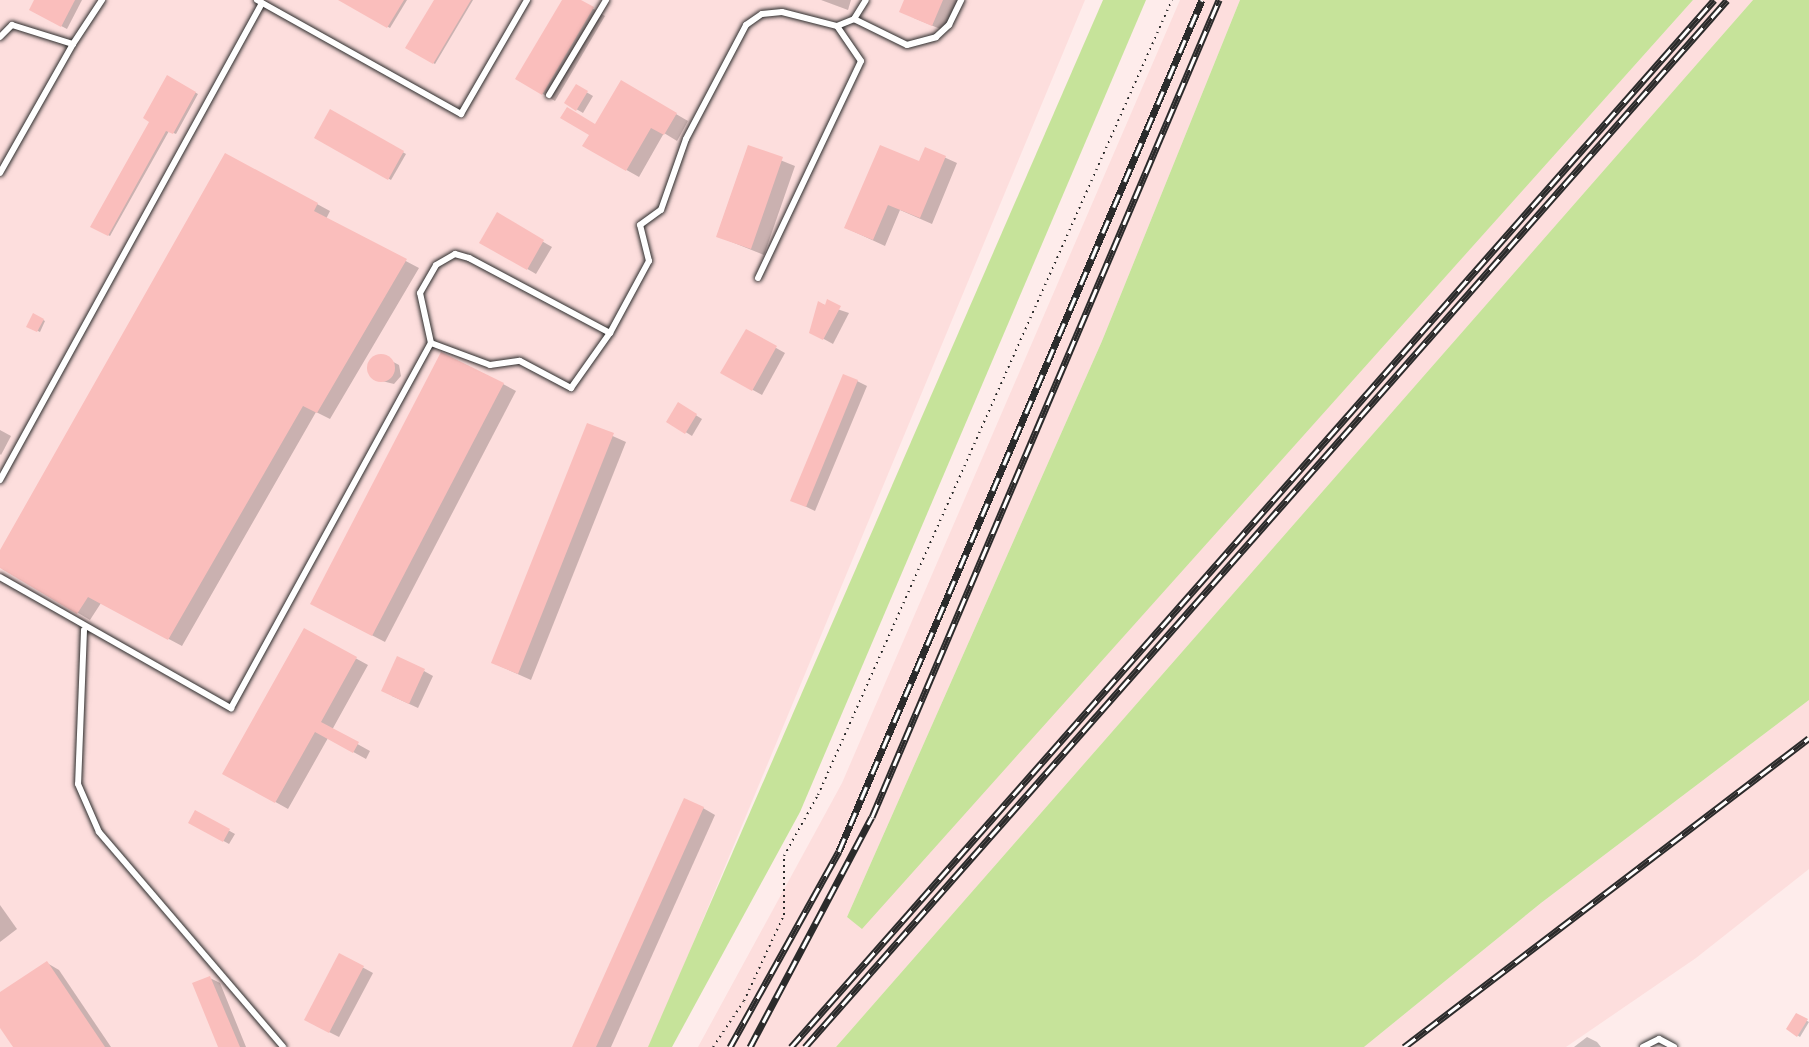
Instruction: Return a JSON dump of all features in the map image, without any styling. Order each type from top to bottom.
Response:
[{"type":"lane","points":[[0,173],[102,0]]},
{"type":"lane","points":[[0,480],[259,1],[461,114],[527,0]]},
{"type":"lane","points":[[549,95],[606,0]]},
{"type":"lane","points":[[430,343],[490,366],[520,360],[571,388],[610,333],[649,261],[640,225],[661,210],[686,140],[746,25],[762,14],[782,12],[837,26],[854,19],[866,0]]},
{"type":"lane","points":[[854,19],[907,45],[936,37],[949,25],[961,0]]},
{"type":"lane","points":[[0,37],[12,25],[74,44]]},
{"type":"lane","points":[[758,278],[861,60],[837,26]]},
{"type":"lane","points":[[0,578],[84,630],[231,708],[430,343],[420,293],[436,265],[455,254],[610,333]]},
{"type":"lane","points":[[84,630],[78,784],[99,832],[283,1047]]},
{"type":"lane","points":[[1643,1047],[1659,1039],[1674,1047]]},
{"type":"path","points":[[713,1047],[744,1001],[784,915],[784,856],[818,795],[1172,0]]},
{"type":"shaded area","points":[[0,0],[1085,0],[650,1047],[0,1047]]},
{"type":"shaded area","points":[[1180,0],[1240,0],[1102,341],[847,917],[862,928],[1693,0],[1753,0],[836,1047],[698,1047],[842,783]]},
{"type":"shaded area","points":[[1809,700],[1809,869],[1696,958],[1566,1047],[1364,1047],[1541,903]]},
{"type":"green space","points":[[1103,0],[1146,0],[800,812],[672,1047],[648,1047]]},
{"type":"green space","points":[[1240,0],[1693,0],[862,929],[847,917],[1102,341]]},
{"type":"green space","points":[[1753,0],[1809,0],[1809,700],[1541,903],[1364,1047],[836,1047]]},
{"type":"building","points":[[34,0],[75,0],[61,27],[29,10]]},
{"type":"building","points":[[338,0],[404,0],[387,28]]},
{"type":"building","points":[[434,0],[471,0],[433,64],[405,48]]},
{"type":"building","points":[[562,0],[581,0],[594,7],[542,95],[515,79]]},
{"type":"building","points":[[904,0],[943,0],[932,26],[899,12]]},
{"type":"building","points":[[167,75],[196,92],[173,134],[166,131],[108,236],[90,227],[149,122],[143,118]]},
{"type":"building","points":[[621,80],[677,113],[664,135],[651,128],[626,171],[582,146],[589,135],[560,118],[567,107],[595,124]]},
{"type":"building","points":[[576,84],[588,91],[576,111],[564,103]]},
{"type":"building","points":[[330,109],[404,151],[388,180],[314,138]]},
{"type":"building","points":[[748,145],[783,157],[751,249],[716,237]]},
{"type":"building","points":[[880,145],[919,161],[925,147],[946,156],[920,218],[888,205],[873,240],[844,228]]},
{"type":"building","points":[[225,153],[318,203],[314,211],[407,259],[317,413],[303,406],[168,640],[88,597],[77,614],[0,568],[0,550]]},
{"type":"building","points":[[497,212],[544,240],[527,270],[479,243]]},
{"type":"building","points":[[827,299],[841,306],[823,340],[809,333],[818,301],[825,305]]},
{"type":"building","points":[[33,313],[44,319],[37,332],[26,327]]},
{"type":"building","points":[[746,329],[777,346],[752,391],[720,373]]},
{"type":"building","points":[[441,352],[504,383],[372,636],[310,604]]},
{"type":"building","points":[[381,354],[391,358],[395,368],[391,378],[381,382],[371,378],[367,368],[371,358]]},
{"type":"building","points":[[843,374],[858,380],[806,507],[790,501]]},
{"type":"building","points":[[678,402],[697,414],[685,434],[666,422]]},
{"type":"building","points":[[587,423],[614,433],[518,674],[491,663]]},
{"type":"building","points":[[304,628],[357,657],[321,722],[359,742],[353,753],[315,732],[275,803],[222,774]]},
{"type":"building","points":[[397,656],[425,669],[409,704],[381,691]]},
{"type":"building","points":[[684,798],[704,807],[596,1047],[572,1047]]},
{"type":"building","points":[[195,810],[230,829],[223,842],[188,823]]},
{"type":"building","points":[[339,953],[364,966],[329,1033],[304,1020]]},
{"type":"building","points":[[47,961],[105,1047],[13,1047],[0,1028],[0,992]]},
{"type":"building","points":[[210,976],[240,1047],[218,1047],[192,983]]},
{"type":"building","points":[[1796,1013],[1808,1019],[1797,1037],[1786,1029]]},
{"type":"railway","points":[[730,1047],[839,851],[1202,0]]},
{"type":"railway","points":[[750,1047],[872,817],[1219,0]]},
{"type":"railway","points":[[791,1047],[1714,0]]},
{"type":"railway","points":[[805,1047],[1727,0]]},
{"type":"railway","points":[[1404,1047],[1809,738]]}]
